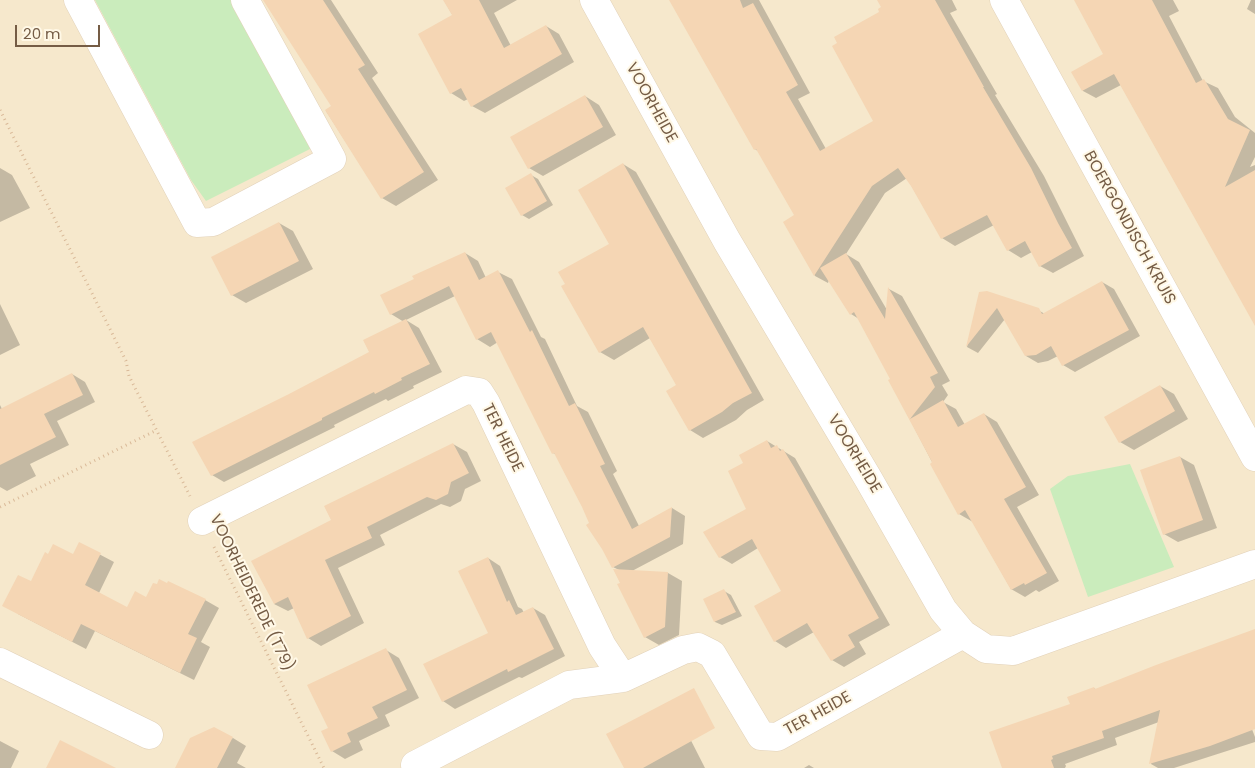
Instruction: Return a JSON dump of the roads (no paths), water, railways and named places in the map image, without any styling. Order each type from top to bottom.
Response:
[{"type":"street","points":[[78,0],[197,223],[214,222],[332,160],[246,0]]},
{"type":"street","name":"VOORHEIDE","points":[[594,0],[727,241],[869,480],[943,610],[963,634],[986,649],[1013,651],[1255,564]]},
{"type":"street","name":"BOERGONDISCH KRUIS","points":[[1004,0],[1255,456]]},
{"type":"street","name":"TER HEIDE","points":[[202,521],[466,390],[479,392],[486,403],[602,646],[623,678]]},
{"type":"street","name":"TER HEIDE","points":[[415,765],[568,685],[623,678],[683,650],[698,647],[712,654],[761,736],[777,737],[963,634]]},
{"type":"street","points":[[0,662],[149,735]]}]
